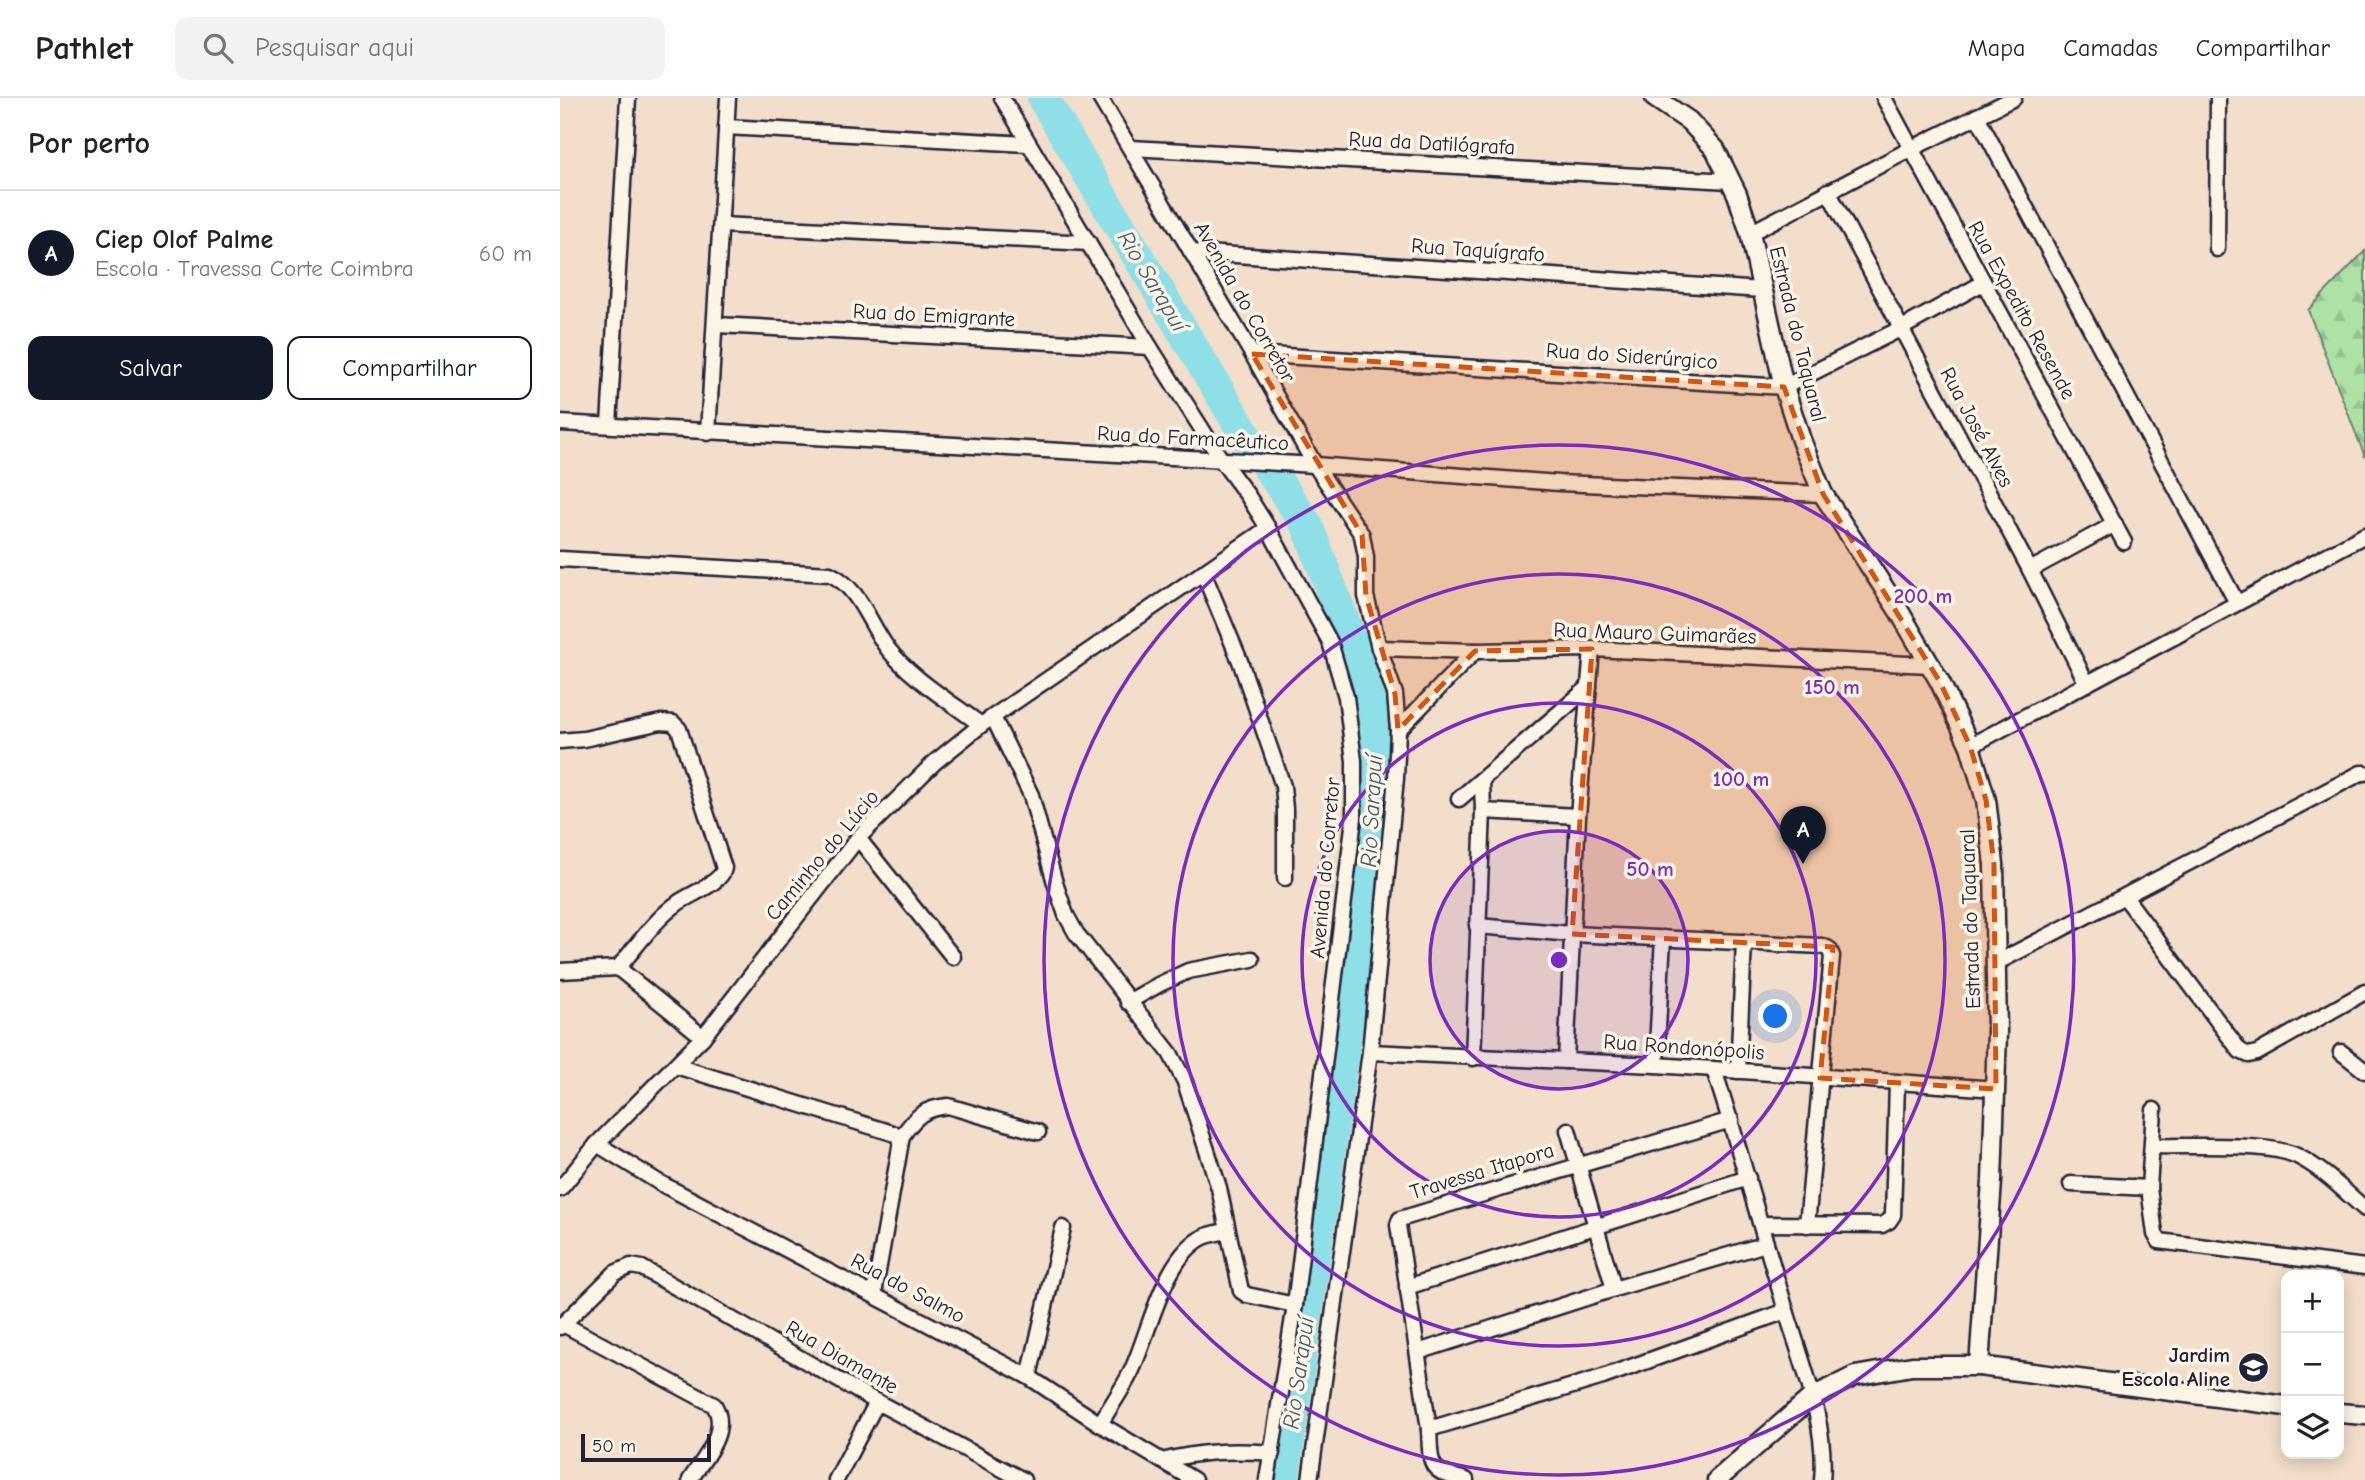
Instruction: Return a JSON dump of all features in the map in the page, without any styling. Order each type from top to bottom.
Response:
[{"type":"street","points":[[609,425],[628,98]]},
{"type":"street","points":[[708,433],[729,98]]},
{"type":"street","name":"Avenida do Corretor","points":[[1002,98],[1150,347],[1268,528],[1330,642],[1346,697],[1354,761],[1354,818],[1295,1304],[1267,1480]]},
{"type":"street","name":"Avenida do Corretor","points":[[1100,98],[1315,465],[1362,536],[1366,557],[1366,596],[1378,648],[1395,694],[1398,730],[1396,778],[1370,1052],[1310,1480]]},
{"type":"street","name":"Estrada do Taquaral","points":[[1655,98],[1689,121],[1715,149],[1750,233],[1784,387],[1801,440],[1823,494],[1930,665],[1970,746],[1986,800],[1994,864],[1996,1089],[1979,1366]]},
{"type":"street","name":"Rua Expedito Resende","points":[[1884,98],[2124,542]]},
{"type":"street","points":[[1750,233],[2014,98]]},
{"type":"street","points":[[2217,249],[2218,98]]},
{"type":"street","points":[[1977,116],[2237,603]]},
{"type":"street","points":[[726,127],[1028,144]]},
{"type":"street","name":"Rua da Datilógrafa","points":[[1131,148],[1730,181]]},
{"type":"street","name":"Rua José Alves","points":[[1828,191],[2030,570],[2087,684]]},
{"type":"street","points":[[721,225],[1089,243]]},
{"type":"street","name":"Rua Taquígrafo","points":[[1191,252],[1762,290]]},
{"type":"street","points":[[1784,387],[1900,329],[1983,283]]},
{"type":"street","name":"Rua do Emigrante","points":[[716,325],[1150,347]]},
{"type":"street","name":"Rua do Siderúrgico","points":[[1252,354],[1784,387]]},
{"type":"street","name":"Rua do Farmacêutico","points":[[560,423],[1315,465],[1559,483],[1823,494]]},
{"type":"street","points":[[2030,570],[2115,524]]},
{"type":"street","name":"Caminho do Lúcio","points":[[560,1189],[597,1144],[703,1037],[858,838],[935,762],[987,721],[1268,528]]},
{"type":"street","points":[[1970,746],[2365,535]]},
{"type":"street","points":[[560,559],[830,574],[850,587],[889,651],[913,673],[987,721],[1031,795],[1066,915],[1076,933],[1128,1002],[1170,1053],[1185,1082],[1219,1188],[1241,1291],[1247,1295],[1295,1304]]},
{"type":"street","points":[[1203,572],[1240,661],[1283,786],[1285,878]]},
{"type":"street","name":"Rua Mauro Guimarães","points":[[1378,648],[1475,651],[1592,649],[1930,665]]},
{"type":"street","points":[[1566,1061],[1578,816],[1592,649]]},
{"type":"street","points":[[1398,730],[1475,651]]},
{"type":"street","points":[[1459,799],[1589,687]]},
{"type":"street","points":[[560,741],[584,739],[660,722],[673,723],[679,729],[724,868],[720,878],[678,902],[661,918],[618,968]]},
{"type":"street","points":[[1996,963],[2365,773]]},
{"type":"street","points":[[1473,1058],[1482,781]]},
{"type":"street","points":[[1483,811],[1578,816]]},
{"type":"street","points":[[858,838],[953,957]]},
{"type":"street","points":[[2125,897],[2240,1051],[2249,1055],[2365,992]]},
{"type":"street","points":[[1478,926],[1572,934],[1822,946],[1829,949],[1832,956],[1807,1225]]},
{"type":"street","points":[[1656,1065],[1663,938]]},
{"type":"street","points":[[1738,1071],[1744,942]]},
{"type":"street","points":[[1128,1002],[1188,971],[1252,959]]},
{"type":"street","points":[[560,971],[618,968],[703,1037]]},
{"type":"street","name":"Rua Rondonópolis","points":[[1370,1052],[1656,1065],[1996,1089]]},
{"type":"street","points":[[2341,1052],[2365,1071]]},
{"type":"street","points":[[676,1066],[902,1136]]},
{"type":"street","points":[[1714,1070],[1731,1119],[1812,1397],[1822,1438],[1822,1480]]},
{"type":"street","points":[[1762,1224],[1882,1225],[1889,1221],[1893,1215],[1897,1083]]},
{"type":"street","points":[[874,1294],[902,1136],[912,1121],[933,1108],[948,1106],[1038,1132]]},
{"type":"street","points":[[2154,1110],[2149,1188],[2155,1234],[2159,1241],[2365,1266]]},
{"type":"street","name":"Travessa Itapora","points":[[1466,1480],[1443,1475],[1435,1468],[1431,1459],[1429,1429],[1398,1225],[1400,1219],[1731,1119]]},
{"type":"street","points":[[1568,1130],[1614,1289]]},
{"type":"street","name":"Rua do Salmo","points":[[597,1144],[660,1183],[1029,1377],[1100,1424],[1194,1480]]},
{"type":"street","points":[[2153,1146],[2274,1149],[2295,1155],[2317,1168],[2365,1209]]},
{"type":"street","points":[[1407,1287],[1748,1178]]},
{"type":"street","points":[[2071,1184],[2149,1188]]},
{"type":"street","points":[[1029,1377],[1063,1228]]},
{"type":"street","points":[[1100,1424],[1131,1372],[1160,1295],[1178,1262],[1192,1245],[1205,1237],[1227,1231]]},
{"type":"street","points":[[1418,1352],[1766,1244]]},
{"type":"street","name":"Rua Diamante","points":[[561,1325],[615,1273],[631,1266],[642,1268],[877,1402],[1023,1480]]},
{"type":"street","points":[[1429,1429],[1603,1377],[1786,1311]]},
{"type":"street","points":[[561,1325],[714,1405],[720,1420],[718,1434],[690,1480]]},
{"type":"street","points":[[1717,1480],[1812,1397],[1855,1376],[1912,1366],[1979,1366],[2281,1405]]},
{"type":"street","points":[[835,1480],[877,1402]]},
{"type":"street","points":[[2344,1413],[2365,1412]]},
{"type":"street","points":[[1162,1461],[1227,1450],[1272,1453]]},
{"type":"highlighted area","points":[[1252,354],[1784,387],[1823,494],[1940,682],[1970,746],[1986,800],[1994,864],[1996,1089],[1820,1078],[1833,947],[1572,934],[1592,649],[1475,651],[1398,730],[1395,694],[1366,596],[1362,535]]},
{"type":"green space","points":[[2365,251],[2365,457],[2308,310]]},
{"type":"waterway","name":"Rio Sarapuí","points":[[1043,98],[1241,428],[1307,525],[1371,693],[1378,778],[1367,883],[1283,1480]]},
{"type":"place","name":"Ciep Olof Palme","points":[[1803,864]]},
{"type":"place","name":"Jardim Escola Aline","points":[[2253,1367]]}]
